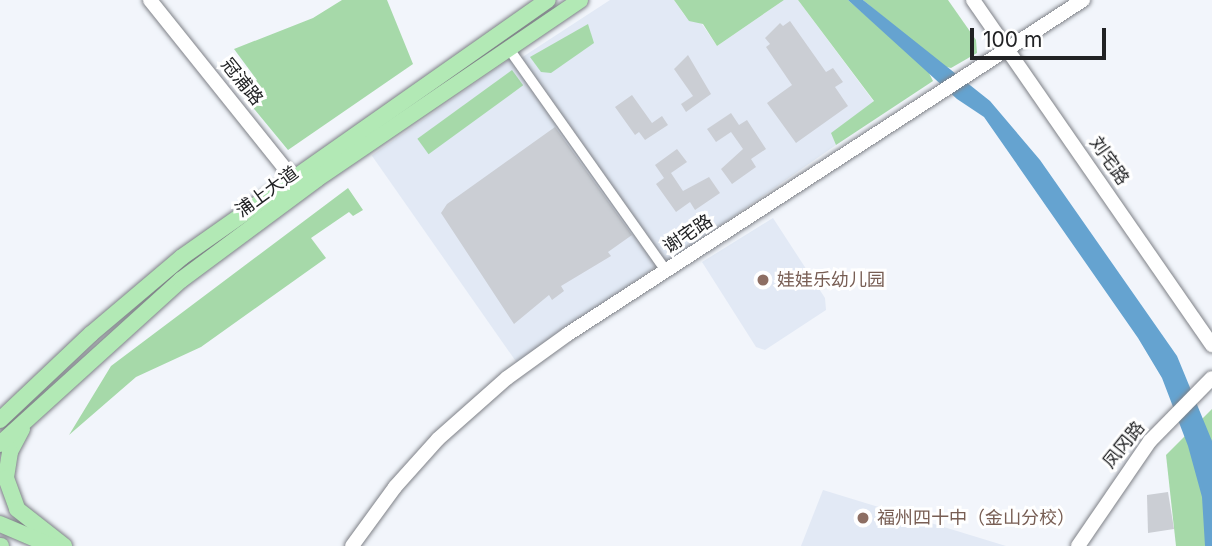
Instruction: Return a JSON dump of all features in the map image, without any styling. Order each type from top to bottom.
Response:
[{"type":"main road","name":"浦上大道","points":[[0,444],[141,312],[297,183],[548,0]]},
{"type":"main road","name":"浦上大道","points":[[0,420],[154,279],[580,0]]},
{"type":"main road","points":[[29,416],[10,452],[6,478],[18,509],[64,546]]},
{"type":"main road","points":[[0,524],[52,546]]},
{"type":"street","name":"冠浦路","points":[[150,0],[297,183]]},
{"type":"street","name":"刘宅路","points":[[973,0],[1212,345]]},
{"type":"street","name":"谢宅路","points":[[352,546],[395,487],[464,414],[568,334],[1083,0]]},
{"type":"street","points":[[509,49],[666,271]]},
{"type":"street","name":"凤冈路","points":[[1078,546],[1119,481],[1173,416],[1212,378]]},
{"type":"shaded area","points":[[610,0],[674,0],[685,16],[702,24],[717,46],[784,0],[798,0],[874,102],[832,133],[836,145],[665,264],[521,58]]},
{"type":"shaded area","points":[[511,58],[657,266],[517,364],[372,156]]},
{"type":"shaded area","name":"娃娃乐幼儿园","points":[[773,218],[825,298],[826,310],[765,350],[756,347],[702,262]]},
{"type":"shaded area","name":"福州四十中（金山分校）","points":[[823,490],[1006,546],[801,546]]},
{"type":"green space","points":[[342,0],[387,0],[413,64],[288,150],[241,93],[257,80],[234,49],[313,18]]},
{"type":"green space","points":[[674,0],[784,0],[717,46],[703,24],[689,21]]},
{"type":"green space","points":[[798,0],[848,0],[927,69],[933,81],[836,145],[831,133],[874,101]]},
{"type":"green space","points":[[863,0],[948,0],[976,40],[977,53],[951,68],[942,66]]},
{"type":"green space","points":[[588,24],[594,43],[551,73],[541,72],[530,57]]},
{"type":"green space","points":[[512,70],[523,85],[429,154],[417,139]]},
{"type":"green space","points":[[348,188],[363,210],[353,216],[349,212],[311,238],[326,258],[201,347],[136,377],[69,435],[111,366]]},
{"type":"green space","points":[[1212,409],[1212,546],[1176,546],[1166,455]]},
{"type":"water","points":[[848,0],[863,0],[990,101],[1040,160],[1177,356],[1212,441],[1212,546],[1205,546],[1202,497],[1188,446],[1162,378],[1138,338],[984,117],[957,99]]},
{"type":"building","points":[[790,21],[826,72],[833,68],[843,82],[835,87],[848,106],[796,143],[767,103],[792,85],[766,47],[770,44],[765,38],[780,23],[783,26]]},
{"type":"building","points":[[688,55],[711,94],[686,112],[681,104],[693,96],[674,69]]},
{"type":"building","points":[[632,95],[652,123],[662,116],[668,125],[645,140],[639,132],[635,135],[615,107]]},
{"type":"building","points":[[731,113],[739,125],[747,120],[766,149],[751,159],[756,167],[732,184],[721,169],[743,149],[731,132],[716,142],[707,129]]},
{"type":"building","points":[[555,127],[632,235],[608,252],[611,256],[561,286],[564,291],[552,300],[549,295],[514,324],[441,213],[447,204]]},
{"type":"building","points":[[677,149],[687,162],[671,173],[683,191],[709,177],[720,193],[695,210],[690,202],[676,212],[656,184],[664,178],[655,165]]},
{"type":"building","points":[[1168,492],[1174,529],[1148,533],[1147,495]]},
{"type":"place","name":"娃娃乐幼儿园","points":[[763,280]]},
{"type":"place","name":"福州四十中（金山分校）","points":[[863,518]]}]
